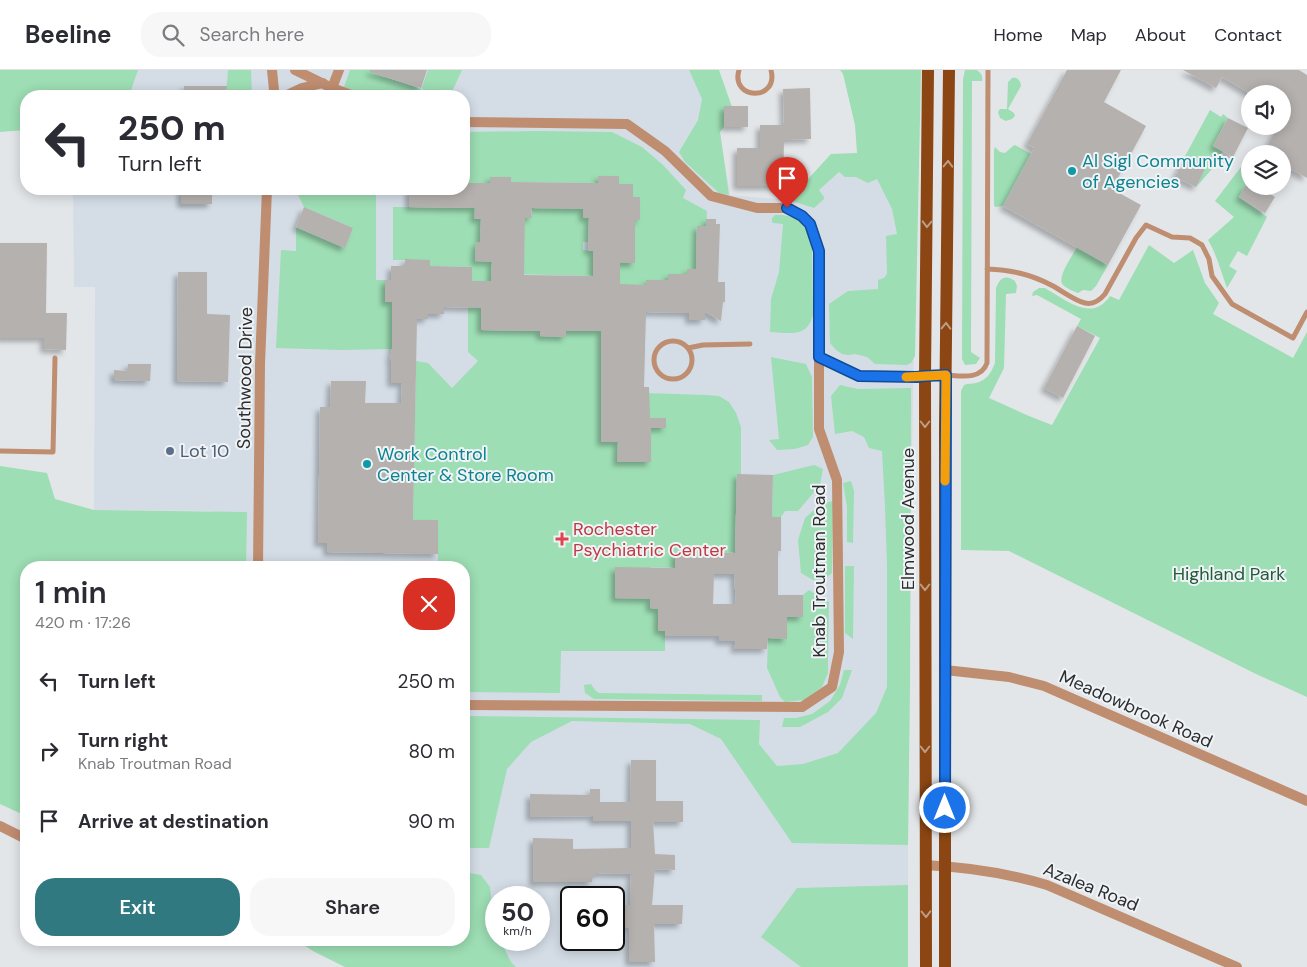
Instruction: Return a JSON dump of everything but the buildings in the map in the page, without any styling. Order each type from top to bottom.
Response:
[{"type":"main road","name":"Elmwood Avenue","points":[[926,967],[925,376],[928,70]]},
{"type":"main road","points":[[945,967],[946,375],[949,70]]},
{"type":"street","points":[[272,70],[274,74],[274,90]]},
{"type":"street","points":[[295,70],[338,90]]},
{"type":"street","points":[[328,86],[339,70]]},
{"type":"street","points":[[298,90],[328,86]]},
{"type":"street","name":"Knab Troutman Road","points":[[470,122],[627,124],[665,151],[711,196],[757,208],[787,208],[802,216],[810,224],[819,251],[819,429],[837,480],[839,652],[832,687],[802,707],[470,705]]},
{"type":"street","name":"Southwood Drive","points":[[258,561],[260,364],[267,195]]},
{"type":"street","points":[[819,357],[859,376],[917,377],[946,375]]},
{"type":"street","name":"Meadowbrook Road","points":[[945,670],[1009,677],[1044,686],[1307,801]]},
{"type":"street","points":[[0,826],[20,836]]},
{"type":"street","name":"Azalea Road","points":[[925,865],[1005,874],[1047,885],[1237,967]]},
{"type":"lane","points":[[739,70],[738,79],[740,85],[749,93],[754,94],[760,93],[769,86],[772,81],[771,70]]},
{"type":"lane","points":[[946,375],[975,375],[983,371],[988,359],[988,70]]},
{"type":"lane","points":[[988,269],[1028,274],[1082,302],[1094,303],[1105,294],[1136,238],[1146,225],[1172,237],[1190,238],[1202,245],[1209,259],[1212,276],[1232,304],[1293,338],[1307,312]]},
{"type":"lane","points":[[688,348],[692,360],[688,372],[677,379],[664,377],[659,373],[654,361],[657,349],[666,342],[678,342],[688,348],[703,345],[750,344]]},
{"type":"lane","points":[[0,452],[53,452],[55,358]]},
{"type":"shaded area","name":"Rochester Psychiatric Center","points":[[74,70],[699,70],[720,132],[730,195],[789,200],[831,154],[918,154],[912,452],[908,967],[345,967],[313,951],[313,946],[470,946],[470,561],[213,561],[213,511],[94,510],[95,287],[74,287],[73,195],[470,195],[470,90],[73,90]]},
{"type":"green space","points":[[0,70],[138,70],[131,90],[20,90],[20,130],[0,132]]},
{"type":"green space","points":[[228,70],[251,70],[252,90],[226,90]]},
{"type":"green space","points":[[350,70],[381,70],[379,75],[422,90],[352,90],[344,87]]},
{"type":"green space","points":[[428,70],[462,70],[453,90],[424,90],[422,88]]},
{"type":"green space","points":[[689,70],[719,70],[732,107],[724,107],[724,127],[720,132],[729,195],[719,193],[685,162],[679,152],[698,120],[702,99]]},
{"type":"green space","points":[[840,70],[921,70],[915,356],[911,363],[907,365],[875,364],[867,357],[855,354],[842,354],[830,343],[829,304],[848,291],[878,289],[878,280],[884,278],[887,274],[886,236],[897,234],[892,209],[877,179],[868,183],[856,177],[845,177],[839,172],[819,190],[824,199],[814,208],[789,200],[831,154],[857,153],[855,125],[843,74]]},
{"type":"green space","points":[[965,70],[977,70],[981,75],[982,81],[972,81],[971,352],[980,358],[976,364],[965,365],[962,359],[963,79]]},
{"type":"green space","points":[[1012,78],[1019,80],[1021,86],[1008,109],[1015,116],[1006,121],[1000,118],[998,112],[1000,109],[1007,109],[1008,82]]},
{"type":"green space","points":[[1210,110],[1221,117],[1223,114],[1228,118],[1213,146],[1223,151],[1212,169],[1196,187],[1205,169],[1184,158]]},
{"type":"green space","points":[[470,132],[612,132],[642,147],[663,165],[686,190],[683,198],[707,211],[706,226],[697,226],[696,269],[687,269],[687,274],[669,274],[668,280],[646,280],[646,285],[631,285],[619,289],[613,277],[620,277],[620,263],[635,263],[635,220],[640,220],[640,197],[633,197],[633,184],[619,184],[619,176],[598,176],[598,183],[511,182],[511,177],[490,177],[490,183],[470,183]]},
{"type":"green space","points":[[1015,145],[1031,154],[1003,206],[995,207],[994,150],[995,147],[1000,152],[1005,153]]},
{"type":"green space","points":[[1241,167],[1241,194],[1239,197],[1267,217],[1247,256],[1238,251],[1229,266],[1237,271],[1227,288],[1208,240],[1234,217],[1215,201]]},
{"type":"green space","points":[[298,195],[376,195],[376,280],[385,280],[385,302],[392,302],[392,349],[276,348],[281,250],[296,251],[296,227],[345,248],[353,228],[304,207]]},
{"type":"green space","points":[[531,198],[583,209],[589,218],[588,242],[583,242],[583,250],[593,251],[597,276],[512,274],[524,260],[525,218],[532,218]]},
{"type":"green space","points":[[393,207],[475,208],[475,219],[481,219],[480,243],[476,242],[492,262],[491,274],[496,281],[472,281],[472,267],[430,266],[430,260],[393,260]]},
{"type":"green space","points":[[775,215],[789,216],[800,222],[807,231],[812,245],[813,314],[811,322],[802,331],[791,333],[770,332],[771,299],[779,272],[783,224],[772,222],[772,218]]},
{"type":"green space","name":"Highland Park","points":[[1149,245],[1174,263],[1193,250],[1205,283],[1219,303],[1213,314],[1293,358],[1307,332],[1307,697],[1256,674],[1009,551],[961,550],[961,391],[964,385],[980,382],[986,378],[995,363],[996,288],[999,282],[1003,278],[1008,278],[1015,281],[1017,286],[1016,293],[1006,294],[1004,368],[989,398],[1052,425],[1100,338],[1077,326],[1081,319],[1037,295],[1032,296],[1033,292],[1039,288],[1045,288],[1070,303],[1087,308],[1095,308],[1103,304],[1110,296],[1119,300]]},
{"type":"green space","points":[[1077,247],[1108,265],[1091,291],[1083,290],[1078,293],[1061,282],[1063,272]]},
{"type":"green space","points":[[468,301],[481,301],[481,330],[540,331],[540,336],[566,337],[566,331],[601,331],[601,442],[618,442],[618,462],[650,462],[651,428],[666,428],[666,418],[650,418],[644,393],[719,396],[729,402],[736,413],[741,427],[741,474],[737,475],[735,553],[703,552],[703,558],[685,557],[685,552],[675,552],[675,568],[651,567],[650,608],[679,609],[658,622],[658,631],[665,631],[665,651],[561,651],[560,693],[470,692],[470,561],[438,561],[438,520],[413,520],[416,361],[428,363],[452,388],[478,361],[468,352]]},
{"type":"green space","points":[[771,357],[806,364],[812,377],[813,437],[808,445],[795,449],[777,450],[769,440],[779,439]]},
{"type":"green space","points":[[840,385],[858,389],[911,388],[908,845],[792,843],[721,739],[690,724],[572,721],[531,742],[507,769],[489,848],[470,848],[470,716],[760,720],[759,744],[777,766],[803,764],[838,753],[876,713],[887,687],[887,565],[882,451],[869,448],[864,437],[852,431],[835,434],[831,396]]},
{"type":"green space","points":[[814,465],[823,469],[820,485],[798,511],[785,511],[781,517],[772,517],[773,475]]},
{"type":"green space","points":[[0,466],[47,473],[55,499],[94,510],[247,512],[246,561],[20,561],[20,813],[0,804]]},
{"type":"green space","points":[[851,481],[854,491],[853,543],[847,542],[847,507],[843,483]]},
{"type":"green space","points":[[833,501],[832,573],[823,580],[813,580],[801,573],[798,540],[805,518],[821,504]]},
{"type":"green space","points":[[845,566],[854,566],[853,639],[845,633]]},
{"type":"green space","points":[[809,590],[829,602],[828,673],[822,687],[804,700],[785,702],[780,697],[767,668],[768,638],[786,638],[787,617],[803,617],[803,595]]},
{"type":"green space","points":[[844,670],[852,670],[842,698],[828,712],[800,727],[782,727],[784,718],[796,718],[812,714],[830,701],[840,685]]},
{"type":"green space","points":[[591,684],[599,693],[762,695],[762,701],[594,699],[585,693],[584,685]]},
{"type":"green space","points":[[470,873],[481,875],[489,886],[485,886],[485,951],[506,951],[516,967],[345,967],[305,946],[470,946]]},
{"type":"green space","points":[[908,885],[908,967],[801,967],[761,937],[797,888]]},
{"type":"slow traffic","points":[[906,377],[946,375],[945,481]]},
{"type":"place","name":"Al Sigl Community of Agencies","points":[[1072,171]]},
{"type":"place","name":"Lot 10","points":[[170,451]]},
{"type":"place","name":"Work Control Center & Store Room","points":[[367,464]]},
{"type":"place","name":"Rochester Psychiatric Center","points":[[562,539]]},
{"type":"route","points":[[787,208],[802,216],[810,224],[819,251],[819,357],[859,376],[917,377],[946,375],[945,808]]}]
